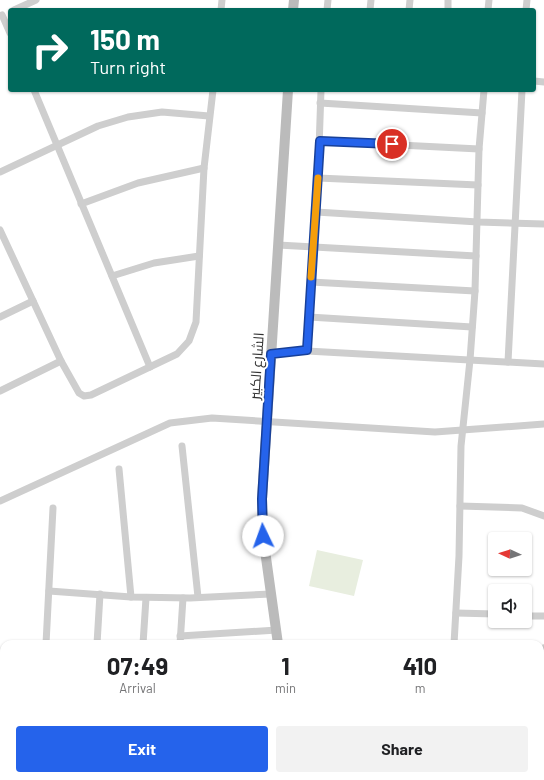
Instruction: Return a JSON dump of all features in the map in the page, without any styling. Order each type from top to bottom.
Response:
[{"type":"street","points":[[18,8],[36,0]]},
{"type":"street","points":[[1,16],[8,29]]},
{"type":"street","points":[[35,92],[150,367]]},
{"type":"street","points":[[1,235],[61,360],[79,393],[84,396],[91,395],[177,354],[187,344],[192,335],[196,322],[204,168],[213,92]]},
{"type":"street","name":"الشارع الكبير","points":[[277,640],[263,536],[262,499],[288,92]]},
{"type":"street","points":[[307,350],[320,141],[321,92]]},
{"type":"street","points":[[454,640],[462,431],[470,360],[475,291],[479,149],[484,92]]},
{"type":"street","points":[[508,362],[522,92]]},
{"type":"street","points":[[320,103],[482,113]]},
{"type":"street","points":[[0,172],[98,126],[134,116],[162,112],[209,116]]},
{"type":"street","points":[[320,141],[479,149]]},
{"type":"street","points":[[81,204],[138,183],[204,168]]},
{"type":"street","points":[[318,178],[478,184]]},
{"type":"street","points":[[316,212],[478,222],[544,224]]},
{"type":"street","points":[[278,245],[476,256]]},
{"type":"street","points":[[112,276],[154,263],[199,256]]},
{"type":"street","points":[[311,282],[475,291]]},
{"type":"street","points":[[0,317],[33,301]]},
{"type":"street","points":[[309,317],[472,327]]},
{"type":"street","points":[[271,354],[307,350],[544,364]]},
{"type":"street","points":[[0,391],[61,360]]},
{"type":"street","points":[[0,501],[170,423],[212,418],[399,431],[462,431],[544,424]]},
{"type":"street","points":[[182,446],[198,597]]},
{"type":"street","points":[[119,469],[131,598]]},
{"type":"street","points":[[460,506],[522,508],[544,516]]},
{"type":"street","points":[[46,640],[53,508]]},
{"type":"street","points":[[49,591],[100,594],[131,598],[183,598],[271,594]]},
{"type":"street","points":[[97,640],[100,594]]},
{"type":"street","points":[[143,640],[146,598]]},
{"type":"street","points":[[180,640],[183,598]]},
{"type":"street","points":[[456,613],[488,614]]},
{"type":"street","points":[[532,616],[544,616]]},
{"type":"street","points":[[180,636],[276,630]]},
{"type":"green space","points":[[317,550],[363,560],[354,596],[309,586]]},
{"type":"slow traffic","points":[[311,277],[318,178]]},
{"type":"route","points":[[263,536],[262,499],[271,354],[300,352],[307,350],[320,141],[392,144]]}]
